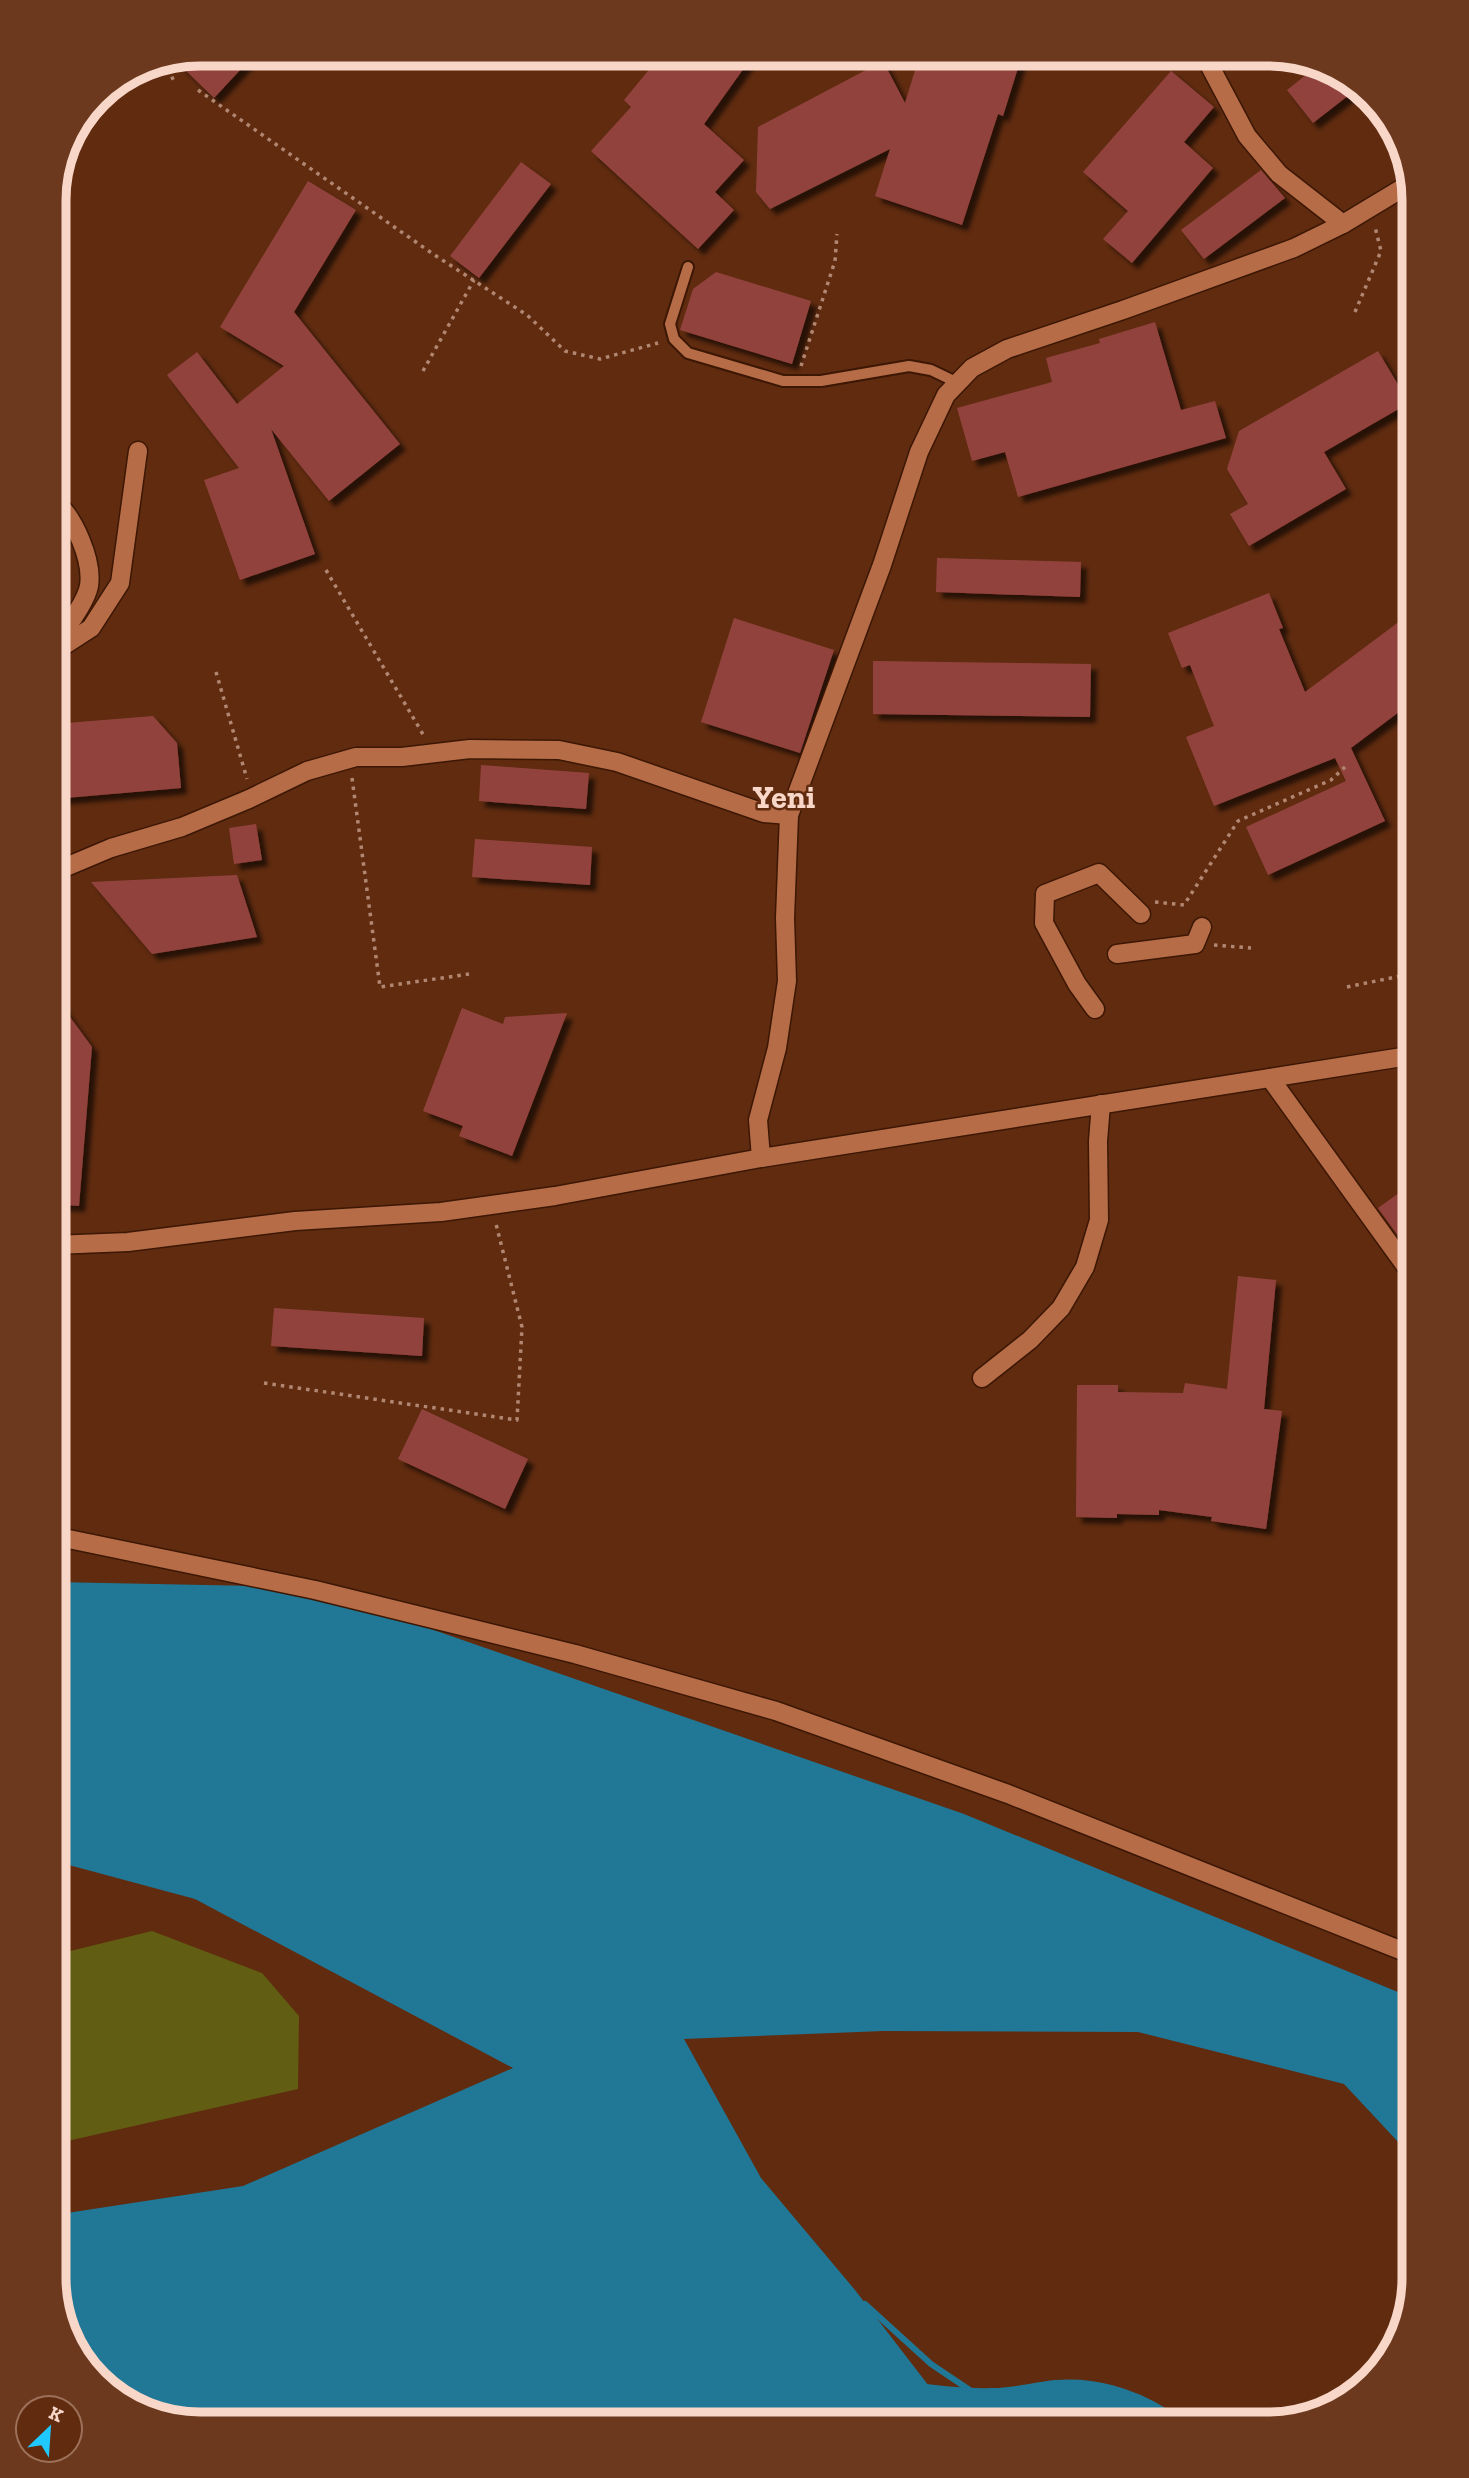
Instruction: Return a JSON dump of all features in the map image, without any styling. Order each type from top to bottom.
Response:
[{"type":"street","points":[[1210,67],[1247,136],[1279,174],[1343,224]]},
{"type":"street","points":[[761,1158],[758,1120],[777,1048],[787,982],[785,918],[789,815],[878,578],[919,452],[941,404],[957,382],[972,368],[1007,349],[1294,248],[1343,224],[1402,189]]},
{"type":"street","points":[[67,644],[91,628],[120,583],[138,451]]},
{"type":"street","points":[[67,519],[85,547],[89,586],[67,626]]},
{"type":"street","points":[[67,867],[111,848],[182,827],[252,798],[307,771],[349,759],[470,749],[559,750],[617,762],[764,813],[789,815]]},
{"type":"street","points":[[1095,1009],[1077,984],[1044,923],[1045,894],[1099,873],[1143,908]]},
{"type":"street","points":[[1117,954],[1198,935]]},
{"type":"street","points":[[66,1244],[128,1242],[295,1221],[441,1212],[492,1205],[761,1158],[1402,1057]]},
{"type":"street","points":[[1270,1078],[1402,1261]]},
{"type":"street","points":[[982,1378],[1030,1340],[1061,1308],[1085,1267],[1099,1220],[1098,1141],[1101,1104]]},
{"type":"street","points":[[66,1539],[341,1597],[575,1654],[776,1711],[1008,1794],[1402,1951]]},
{"type":"lane","points":[[688,267],[670,324],[674,339],[688,353],[771,378],[795,382],[821,381],[909,366],[931,370],[957,382]]},
{"type":"path","points":[[169,71],[175,84]]},
{"type":"path","points":[[198,90],[527,315],[565,351],[600,359],[674,339]]},
{"type":"path","points":[[1355,312],[1381,251],[1371,208]]},
{"type":"path","points":[[795,382],[835,261],[837,234]]},
{"type":"path","points":[[422,371],[474,280]]},
{"type":"path","points":[[326,570],[434,753]]},
{"type":"path","points":[[216,672],[252,798]]},
{"type":"path","points":[[349,759],[380,987],[469,974]]},
{"type":"path","points":[[1143,908],[1184,905],[1238,821],[1331,780],[1346,767]]},
{"type":"path","points":[[1198,935],[1251,948]]},
{"type":"path","points":[[1347,987],[1402,976]]},
{"type":"path","points":[[264,1383],[517,1420],[522,1327],[492,1205]]},
{"type":"shaded area","points":[[152,1931],[262,1973],[299,2016],[298,2089],[66,2141],[66,1952]]},
{"type":"water","points":[[66,1582],[310,1587],[964,1814],[1402,1994],[1402,2146],[1344,2084],[1138,2032],[883,2031],[684,2039],[761,2178],[855,2290],[932,2390],[958,2412],[174,2409],[141,2398],[126,2389],[100,2366],[80,2337],[69,2304],[66,2278],[66,2213],[243,2186],[513,2068],[195,1899],[66,1864]]},
{"type":"building","points":[[244,66],[214,98],[183,68]]},
{"type":"building","points":[[652,66],[745,67],[704,124],[744,160],[715,192],[734,210],[698,249],[591,151],[631,107],[624,100]]},
{"type":"building","points":[[872,67],[886,67],[905,103],[916,67],[1018,67],[1003,116],[998,114],[962,225],[875,196],[890,149],[770,209],[756,192],[758,127]]},
{"type":"building","points":[[1171,71],[1214,107],[1184,142],[1213,168],[1132,263],[1103,239],[1128,211],[1083,172]]},
{"type":"building","points":[[1308,73],[1328,80],[1350,94],[1313,123],[1287,90]]},
{"type":"building","points":[[521,162],[551,184],[479,278],[450,256]]},
{"type":"building","points":[[1261,170],[1285,198],[1204,259],[1181,230]]},
{"type":"building","points":[[308,181],[356,210],[294,312],[400,444],[329,501],[271,429],[315,554],[240,580],[204,480],[239,468],[167,375],[197,352],[237,404],[284,366],[220,327]]},
{"type":"building","points":[[716,272],[811,301],[792,364],[680,330],[693,289]]},
{"type":"building","points":[[1155,322],[1181,410],[1215,401],[1226,438],[1018,497],[1005,452],[972,461],[957,408],[1052,382],[1046,358],[1100,343],[1099,339]]},
{"type":"building","points":[[1378,351],[1402,391],[1402,407],[1324,452],[1346,489],[1249,546],[1230,514],[1248,504],[1227,469],[1239,431]]},
{"type":"building","points":[[937,558],[1081,562],[1080,597],[936,592]]},
{"type":"building","points":[[1269,593],[1283,628],[1279,629],[1305,692],[1402,619],[1402,710],[1351,748],[1385,821],[1268,875],[1246,827],[1346,781],[1335,758],[1214,806],[1186,737],[1214,726],[1190,665],[1182,668],[1168,633]]},
{"type":"building","points":[[734,618],[834,650],[800,753],[701,722]]},
{"type":"building","points":[[873,661],[1091,664],[1090,717],[873,714]]},
{"type":"building","points":[[153,716],[177,743],[181,788],[67,798],[67,723]]},
{"type":"building","points":[[481,765],[589,773],[586,809],[479,801]]},
{"type":"building","points":[[256,824],[262,860],[234,864],[229,828]]},
{"type":"building","points":[[475,839],[592,847],[590,885],[472,877]]},
{"type":"building","points":[[237,875],[257,937],[152,954],[91,882]]},
{"type":"building","points":[[462,1008],[503,1024],[505,1017],[567,1013],[512,1156],[459,1136],[463,1126],[423,1111]]},
{"type":"building","points":[[67,1012],[92,1047],[79,1206],[67,1205]]},
{"type":"building","points":[[1402,1191],[1402,1241],[1378,1208]]},
{"type":"building","points":[[1238,1276],[1276,1280],[1264,1409],[1282,1411],[1266,1529],[1211,1521],[1212,1517],[1159,1510],[1159,1515],[1076,1517],[1077,1385],[1118,1385],[1118,1392],[1183,1393],[1185,1383],[1227,1389]]},
{"type":"building","points":[[274,1308],[424,1318],[422,1356],[271,1346]]},
{"type":"building","points":[[422,1409],[528,1459],[505,1509],[398,1459]]},
{"type":"waterway","points":[[865,2304],[931,2364],[995,2407]]},
{"type":"waterway","points":[[897,2399],[981,2407],[1070,2398],[1095,2401],[1132,2412]]},
{"type":"district","name":"Yeni","points":[[784,797]]}]
